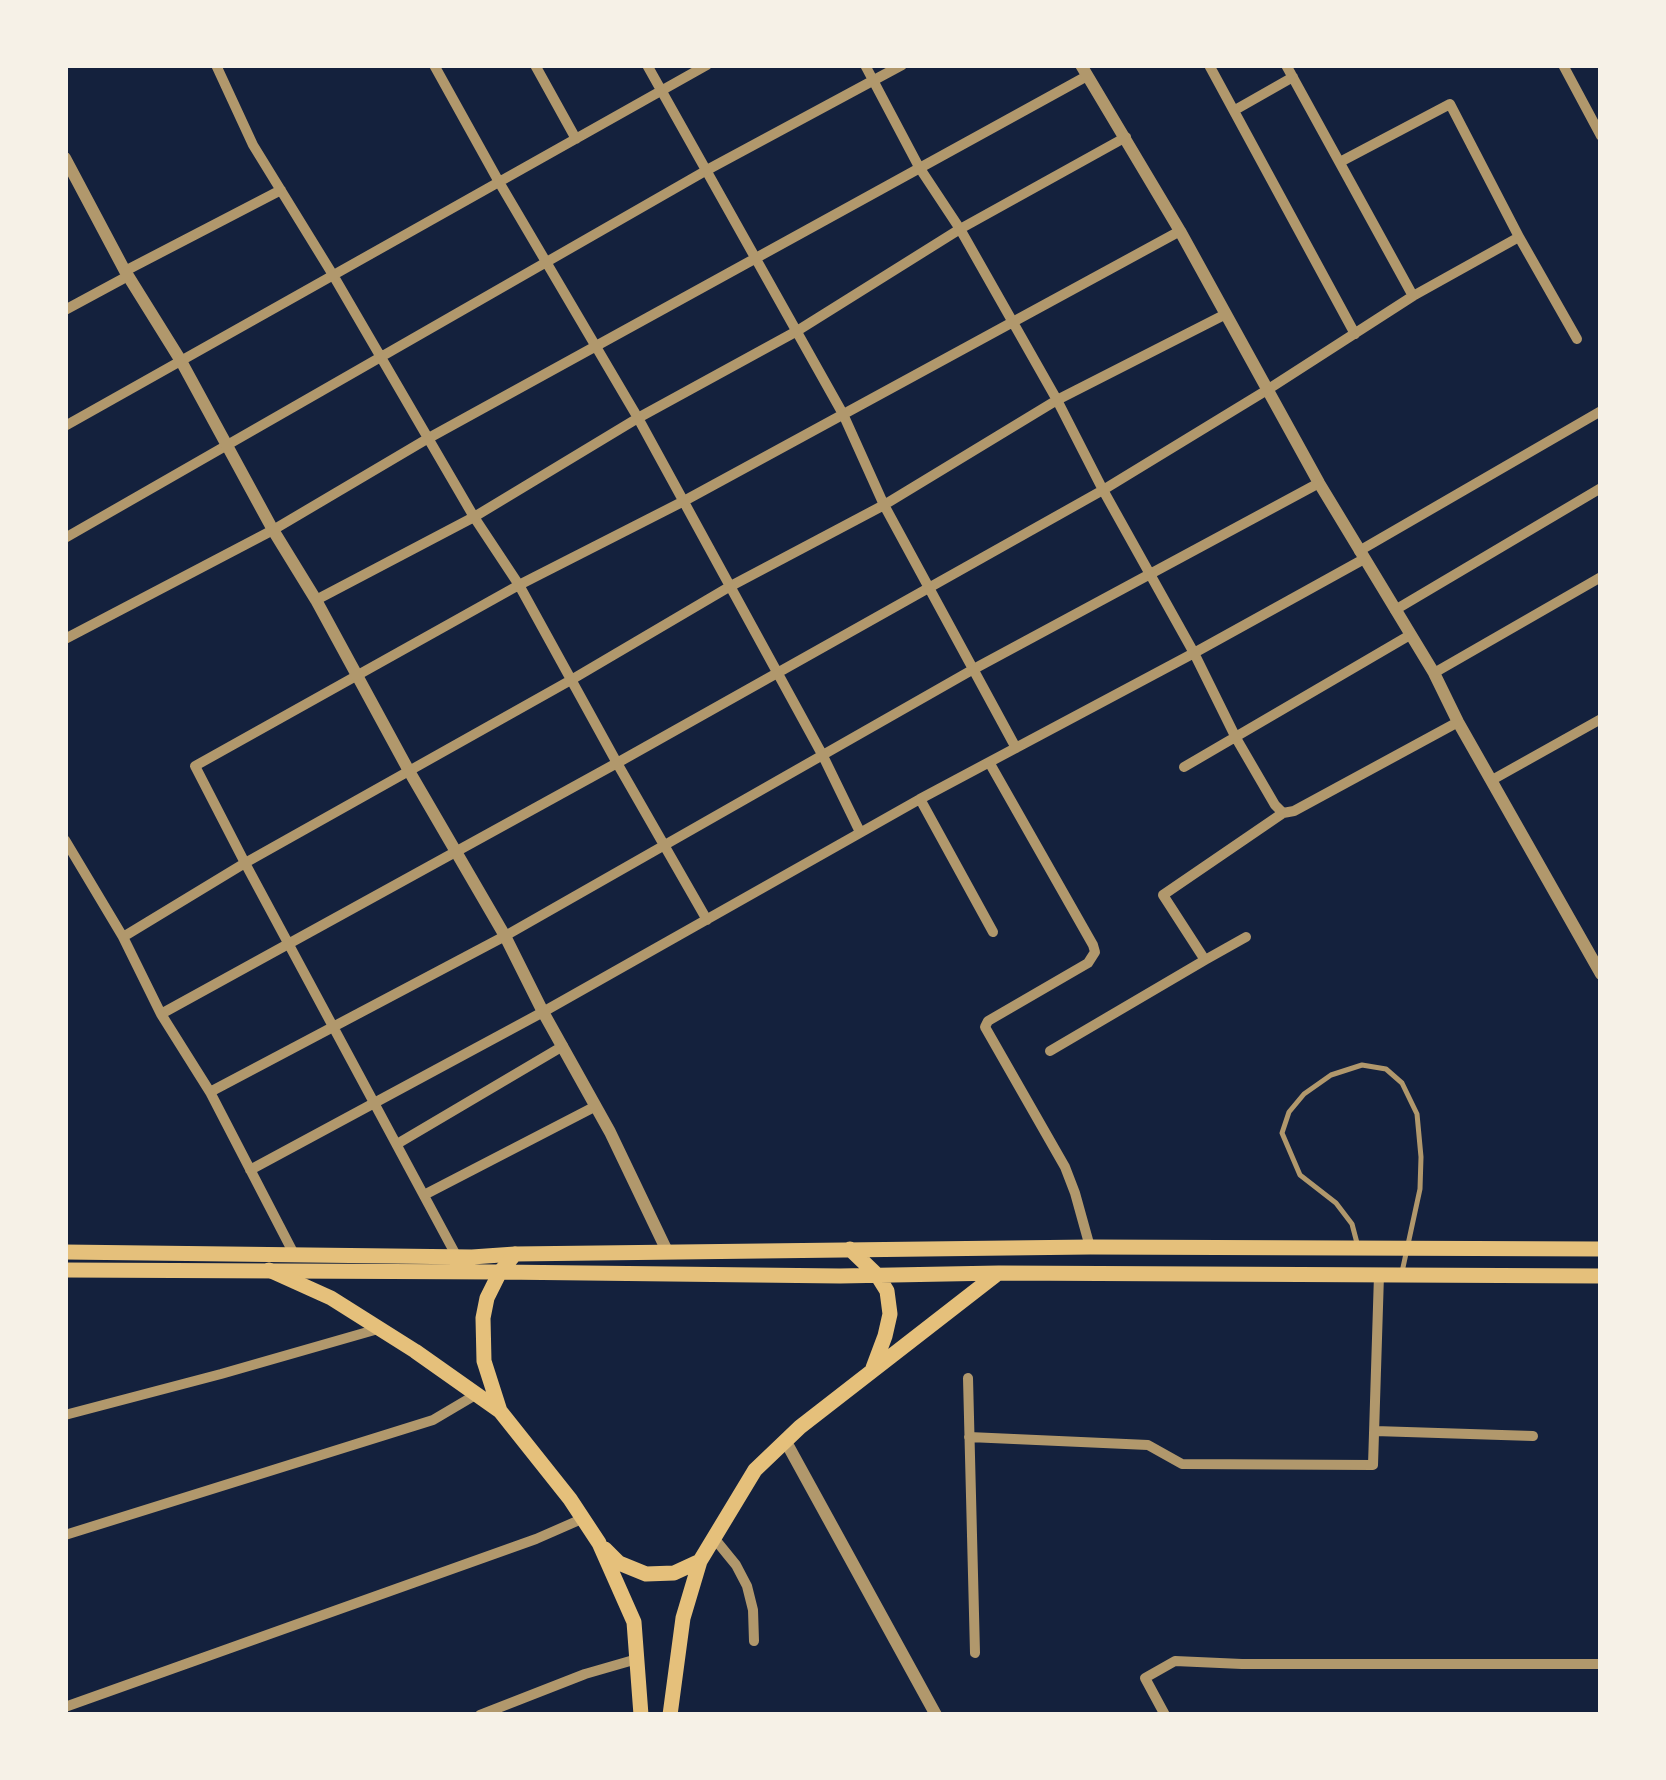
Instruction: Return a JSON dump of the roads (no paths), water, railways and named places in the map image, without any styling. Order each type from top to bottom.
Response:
[{"type":"main road","points":[[65,1252],[458,1257],[1090,1247],[1601,1249]]},
{"type":"main road","points":[[850,1249],[887,1291],[890,1314],[873,1368]]},
{"type":"main road","points":[[500,1411],[484,1361],[483,1318],[487,1298],[500,1272],[515,1254]]},
{"type":"main road","points":[[65,1270],[1601,1276]]},
{"type":"main road","points":[[269,1270],[330,1298],[500,1411],[599,1543],[634,1622],[641,1711]]},
{"type":"main road","points":[[670,1710],[683,1618],[700,1561],[755,1470],[800,1427],[998,1273]]},
{"type":"main road","points":[[599,1543],[619,1563],[646,1574],[674,1573],[700,1561]]},
{"type":"street","points":[[216,65],[253,145],[519,585],[707,920]]},
{"type":"street","points":[[434,65],[638,418],[823,756],[860,832]]},
{"type":"street","points":[[534,65],[576,138]]},
{"type":"street","points":[[647,65],[843,414],[884,505],[1016,748]]},
{"type":"street","points":[[65,426],[707,65]]},
{"type":"street","points":[[866,65],[920,167],[960,229],[1057,400],[1236,738],[1283,813]]},
{"type":"street","points":[[65,538],[707,170],[902,65]]},
{"type":"street","points":[[1209,65],[1355,334]]},
{"type":"street","points":[[1286,65],[1413,296]]},
{"type":"street","points":[[1563,65],[1601,136]]},
{"type":"street","points":[[65,639],[273,530],[1084,71],[1180,231],[1318,483],[1434,673],[1601,974]]},
{"type":"street","points":[[1235,110],[1293,77]]},
{"type":"street","points":[[1340,162],[1450,104],[1577,340]]},
{"type":"street","points":[[316,600],[474,516],[638,418],[796,331],[960,229],[1126,137]]},
{"type":"street","points":[[65,158],[126,274],[182,360],[273,530],[506,936],[667,1251]]},
{"type":"street","points":[[65,310],[281,190]]},
{"type":"street","points":[[458,1257],[195,766],[519,585],[684,501],[1180,231]]},
{"type":"street","points":[[161,1014],[1103,490],[1413,296],[1519,237]]},
{"type":"street","points":[[123,937],[244,863],[729,587],[884,505],[1057,400],[1224,315]]},
{"type":"street","points":[[250,1170],[544,1012],[920,798],[1194,654],[1601,411]]},
{"type":"street","points":[[210,1092],[506,936],[972,670],[1318,483]]},
{"type":"street","points":[[1394,610],[1601,488]]},
{"type":"street","points":[[1434,673],[1601,577]]},
{"type":"street","points":[[1184,767],[1410,635]]},
{"type":"street","points":[[1492,780],[1601,719]]},
{"type":"street","points":[[1205,960],[1163,895],[1283,813],[1294,811],[1458,722]]},
{"type":"street","points":[[989,762],[1093,945],[1088,963],[988,1021],[985,1027],[1064,1167],[1076,1193],[1090,1247]]},
{"type":"street","points":[[920,798],[993,932]]},
{"type":"street","points":[[65,840],[123,937],[161,1014],[210,1092],[296,1256]]},
{"type":"street","points":[[1050,1052],[1246,937]]},
{"type":"street","points":[[397,1144],[563,1046]]},
{"type":"street","points":[[424,1195],[596,1106]]},
{"type":"street","points":[[970,1436],[1148,1445],[1182,1464],[1372,1466],[1379,1275]]},
{"type":"street","points":[[65,1415],[379,1328]]},
{"type":"street","points":[[968,1378],[976,1654]]},
{"type":"street","points":[[65,1535],[434,1420],[477,1394]]},
{"type":"street","points":[[1375,1431],[1533,1436]]},
{"type":"street","points":[[786,1442],[936,1715]]},
{"type":"street","points":[[65,1707],[536,1539],[584,1518]]},
{"type":"street","points":[[714,1538],[736,1564],[747,1586],[754,1642]]},
{"type":"street","points":[[480,1715],[584,1674],[637,1659]]},
{"type":"street","points":[[1165,1715],[1144,1678],[1174,1661],[1601,1664]]},
{"type":"lane","points":[[1358,1247],[1352,1224],[1336,1204],[1300,1175],[1282,1133],[1289,1112],[1304,1094],[1331,1075],[1362,1065],[1386,1069],[1402,1083],[1417,1114],[1420,1189],[1402,1275]]}]
